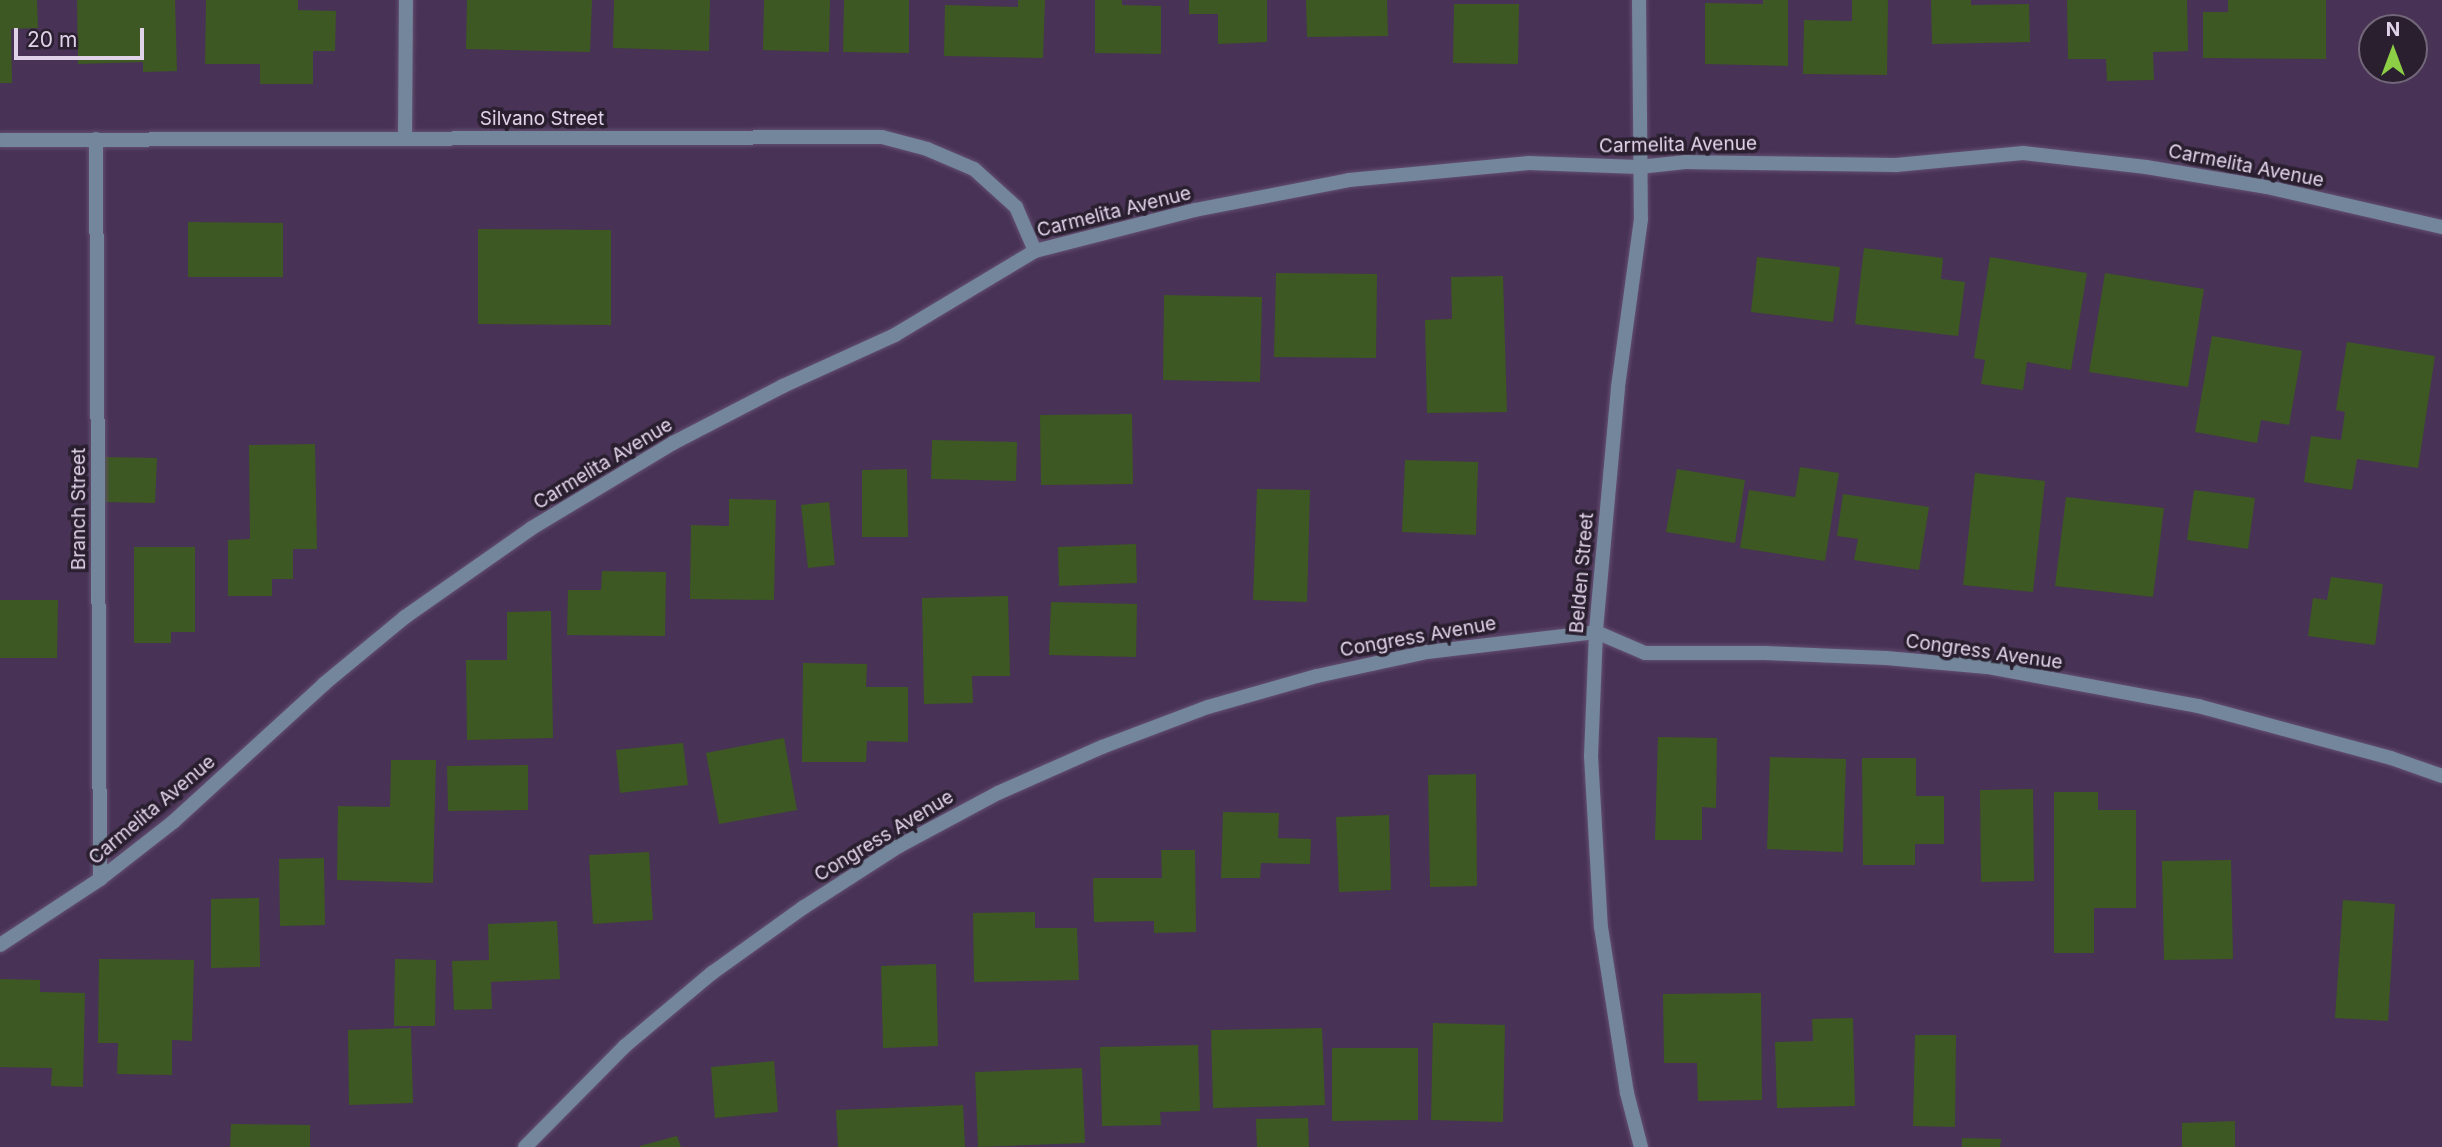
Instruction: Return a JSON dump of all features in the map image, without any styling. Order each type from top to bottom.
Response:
[{"type":"street","points":[[405,139],[406,0]]},
{"type":"street","name":"Belden Street","points":[[1639,0],[1641,219],[1618,388],[1596,632],[1591,756],[1599,901],[1627,1093],[1641,1147]]},
{"type":"street","name":"Silvano Street","points":[[0,140],[882,136],[927,149],[974,169],[1016,207],[1035,251]]},
{"type":"street","name":"Branch Street","points":[[96,139],[100,879]]},
{"type":"street","name":"Carmelita Avenue","points":[[0,946],[100,879],[173,822],[324,684],[405,617],[532,528],[673,443],[783,386],[895,334],[1035,251],[1195,210],[1349,180],[1529,163],[1639,167],[1686,162],[1896,165],[2023,153],[2146,167],[2267,187],[2442,227]]},
{"type":"street","name":"Congress Avenue","points":[[525,1147],[625,1046],[712,973],[804,907],[899,846],[998,793],[1102,747],[1208,708],[1317,676],[1427,652],[1596,632],[1645,653],[1832,656],[1987,667],[2198,706],[2391,758],[2442,776]]},
{"type":"building","points":[[0,0],[37,0],[38,28],[11,29],[12,83],[0,83]]},
{"type":"building","points":[[77,0],[175,0],[177,71],[143,72],[143,62],[78,64]]},
{"type":"building","points":[[206,0],[298,0],[298,10],[336,11],[335,51],[313,51],[313,84],[260,84],[260,64],[205,64]]},
{"type":"building","points":[[467,0],[592,0],[590,52],[466,49]]},
{"type":"building","points":[[614,0],[710,0],[709,51],[613,48]]},
{"type":"building","points":[[764,0],[830,0],[829,52],[763,50]]},
{"type":"building","points":[[844,0],[909,0],[909,53],[843,52]]},
{"type":"building","points":[[1018,0],[1045,0],[1043,58],[944,56],[945,5],[1018,7]]},
{"type":"building","points":[[1095,0],[1122,0],[1122,5],[1161,6],[1161,54],[1095,53]]},
{"type":"building","points":[[1189,0],[1267,0],[1267,42],[1218,44],[1218,14],[1189,14]]},
{"type":"building","points":[[1306,0],[1387,0],[1388,36],[1307,37]]},
{"type":"building","points":[[1763,0],[1788,0],[1788,66],[1705,64],[1705,3],[1763,4]]},
{"type":"building","points":[[1852,0],[1888,0],[1887,75],[1803,74],[1804,20],[1852,21]]},
{"type":"building","points":[[1931,0],[1971,0],[1971,5],[2029,4],[2030,42],[1932,44]]},
{"type":"building","points":[[2067,0],[2187,0],[2188,51],[2153,52],[2154,80],[2107,81],[2106,59],[2068,59]]},
{"type":"building","points":[[2228,0],[2326,0],[2326,59],[2203,58],[2203,12],[2228,12]]},
{"type":"building","points":[[1454,4],[1519,4],[1518,64],[1453,63]]},
{"type":"building","points":[[188,222],[283,223],[283,277],[188,277]]},
{"type":"building","points":[[478,229],[611,230],[611,325],[478,324]]},
{"type":"building","points":[[1864,248],[1943,258],[1941,279],[1965,282],[1958,336],[1855,324]]},
{"type":"building","points":[[1757,257],[1840,267],[1833,322],[1751,312]]},
{"type":"building","points":[[1990,257],[2087,273],[2071,370],[2027,362],[2023,390],[1981,384],[1985,360],[1974,358]]},
{"type":"building","points":[[1276,273],[1377,274],[1376,358],[1274,357]]},
{"type":"building","points":[[2105,273],[2204,289],[2188,387],[2089,372]]},
{"type":"building","points":[[1503,276],[1507,412],[1427,413],[1425,320],[1452,319],[1451,277]]},
{"type":"building","points":[[1164,295],[1262,297],[1260,382],[1163,380]]},
{"type":"building","points":[[2212,336],[2302,351],[2289,425],[2261,420],[2257,443],[2195,432]]},
{"type":"building","points":[[2347,342],[2435,356],[2418,468],[2357,459],[2352,490],[2304,482],[2311,436],[2341,440],[2345,412],[2336,410]]},
{"type":"building","points":[[1132,414],[1133,484],[1041,485],[1040,415]]},
{"type":"building","points":[[932,440],[1017,442],[1016,481],[931,479]]},
{"type":"building","points":[[315,444],[317,549],[293,549],[293,579],[272,579],[272,596],[228,596],[228,540],[250,539],[249,445]]},
{"type":"building","points":[[104,457],[157,458],[155,503],[103,502]]},
{"type":"building","points":[[1405,460],[1478,462],[1476,535],[1402,532]]},
{"type":"building","points":[[1800,467],[1839,473],[1825,561],[1740,548],[1749,490],[1795,497]]},
{"type":"building","points":[[907,469],[908,537],[862,537],[862,470]]},
{"type":"building","points":[[1677,469],[1745,480],[1735,543],[1666,532]]},
{"type":"building","points":[[1975,473],[2045,481],[2033,592],[1963,585]]},
{"type":"building","points":[[1257,489],[1310,490],[1307,602],[1253,600]]},
{"type":"building","points":[[2194,490],[2255,498],[2248,549],[2187,540]]},
{"type":"building","points":[[1843,494],[1929,507],[1919,570],[1854,560],[1858,539],[1837,536]]},
{"type":"building","points":[[2066,497],[2164,508],[2153,597],[2055,586]]},
{"type":"building","points":[[729,499],[776,500],[774,600],[690,599],[691,525],[729,526]]},
{"type":"building","points":[[829,502],[835,565],[808,568],[801,505]]},
{"type":"building","points":[[1136,544],[1137,583],[1059,586],[1058,547]]},
{"type":"building","points":[[134,547],[195,547],[195,632],[171,632],[171,643],[134,643]]},
{"type":"building","points":[[602,571],[666,572],[665,636],[567,635],[568,590],[601,590]]},
{"type":"building","points":[[2331,577],[2383,584],[2375,645],[2308,636],[2313,598],[2327,600]]},
{"type":"building","points":[[1008,596],[1010,676],[972,676],[973,703],[924,704],[922,598]]},
{"type":"building","points":[[0,600],[58,600],[57,658],[0,658]]},
{"type":"building","points":[[1051,602],[1137,604],[1136,657],[1049,655]]},
{"type":"building","points":[[551,611],[553,738],[467,740],[466,660],[507,660],[507,612]]},
{"type":"building","points":[[803,663],[867,664],[866,687],[908,687],[908,742],[867,741],[866,762],[802,762]]},
{"type":"building","points":[[1658,737],[1717,738],[1716,808],[1702,807],[1702,840],[1655,840]]},
{"type":"building","points":[[784,738],[797,810],[719,824],[706,753]]},
{"type":"building","points":[[683,743],[688,785],[620,793],[616,750]]},
{"type":"building","points":[[1770,757],[1846,759],[1843,852],[1767,849]]},
{"type":"building","points":[[1862,758],[1916,758],[1916,796],[1944,796],[1944,844],[1915,844],[1915,865],[1863,865]]},
{"type":"building","points":[[391,760],[436,760],[433,883],[337,880],[338,806],[390,807]]},
{"type":"building","points":[[528,765],[528,810],[448,811],[447,766]]},
{"type":"building","points":[[1476,774],[1477,886],[1430,887],[1428,775]]},
{"type":"building","points":[[2033,789],[2034,881],[1981,882],[1980,790]]},
{"type":"building","points":[[2054,792],[2098,792],[2098,810],[2136,810],[2136,908],[2094,908],[2094,953],[2054,953]]},
{"type":"building","points":[[1223,812],[1279,813],[1278,838],[1311,839],[1310,864],[1261,863],[1260,878],[1221,878]]},
{"type":"building","points":[[1389,815],[1391,890],[1339,892],[1336,817]]},
{"type":"building","points":[[1161,850],[1195,850],[1196,932],[1154,933],[1154,921],[1094,922],[1093,878],[1162,878]]},
{"type":"building","points":[[649,852],[653,920],[593,924],[589,855]]},
{"type":"building","points":[[324,858],[325,925],[280,926],[279,859]]},
{"type":"building","points":[[2231,860],[2233,959],[2164,960],[2162,861]]},
{"type":"building","points":[[259,898],[260,967],[211,968],[211,899]]},
{"type":"building","points":[[2343,900],[2395,904],[2388,1021],[2335,1018]]},
{"type":"building","points":[[1035,912],[1035,928],[1077,928],[1079,980],[974,982],[973,913]]},
{"type":"building","points":[[557,921],[560,979],[491,982],[492,1009],[454,1010],[452,961],[489,960],[488,924]]},
{"type":"building","points":[[99,959],[194,960],[192,1041],[172,1040],[172,1075],[117,1074],[118,1043],[98,1043]]},
{"type":"building","points":[[395,959],[436,960],[435,1026],[394,1026]]},
{"type":"building","points":[[936,964],[938,1046],[883,1048],[881,966]]},
{"type":"building","points":[[0,979],[40,980],[40,992],[85,993],[83,1087],[51,1086],[52,1068],[0,1067]]},
{"type":"building","points":[[1761,993],[1762,1100],[1698,1101],[1697,1063],[1664,1063],[1663,994]]},
{"type":"building","points":[[1853,1018],[1855,1106],[1777,1108],[1775,1042],[1813,1041],[1812,1019]]},
{"type":"building","points":[[1433,1023],[1505,1025],[1503,1122],[1431,1120]]},
{"type":"building","points":[[411,1028],[413,1103],[349,1105],[348,1030]]},
{"type":"building","points":[[1322,1028],[1325,1105],[1213,1108],[1211,1030]]},
{"type":"building","points":[[1915,1035],[1956,1035],[1955,1127],[1913,1126]]},
{"type":"building","points":[[1198,1045],[1200,1111],[1160,1112],[1161,1125],[1102,1126],[1100,1047]]},
{"type":"building","points":[[1332,1048],[1418,1048],[1418,1120],[1332,1121]]},
{"type":"building","points":[[774,1061],[778,1112],[715,1118],[711,1067]]},
{"type":"building","points":[[1082,1068],[1085,1143],[978,1147],[975,1072]]},
{"type":"building","points":[[963,1105],[965,1147],[838,1147],[836,1110]]},
{"type":"building","points":[[1308,1118],[1309,1147],[1257,1147],[1256,1119]]},
{"type":"building","points":[[2235,1121],[2235,1147],[2182,1147],[2182,1123]]},
{"type":"building","points":[[231,1124],[310,1125],[310,1147],[230,1147]]},
{"type":"building","points":[[677,1136],[681,1147],[640,1147],[640,1146]]},
{"type":"building","points":[[1962,1138],[2001,1139],[2000,1147],[1962,1147]]}]
